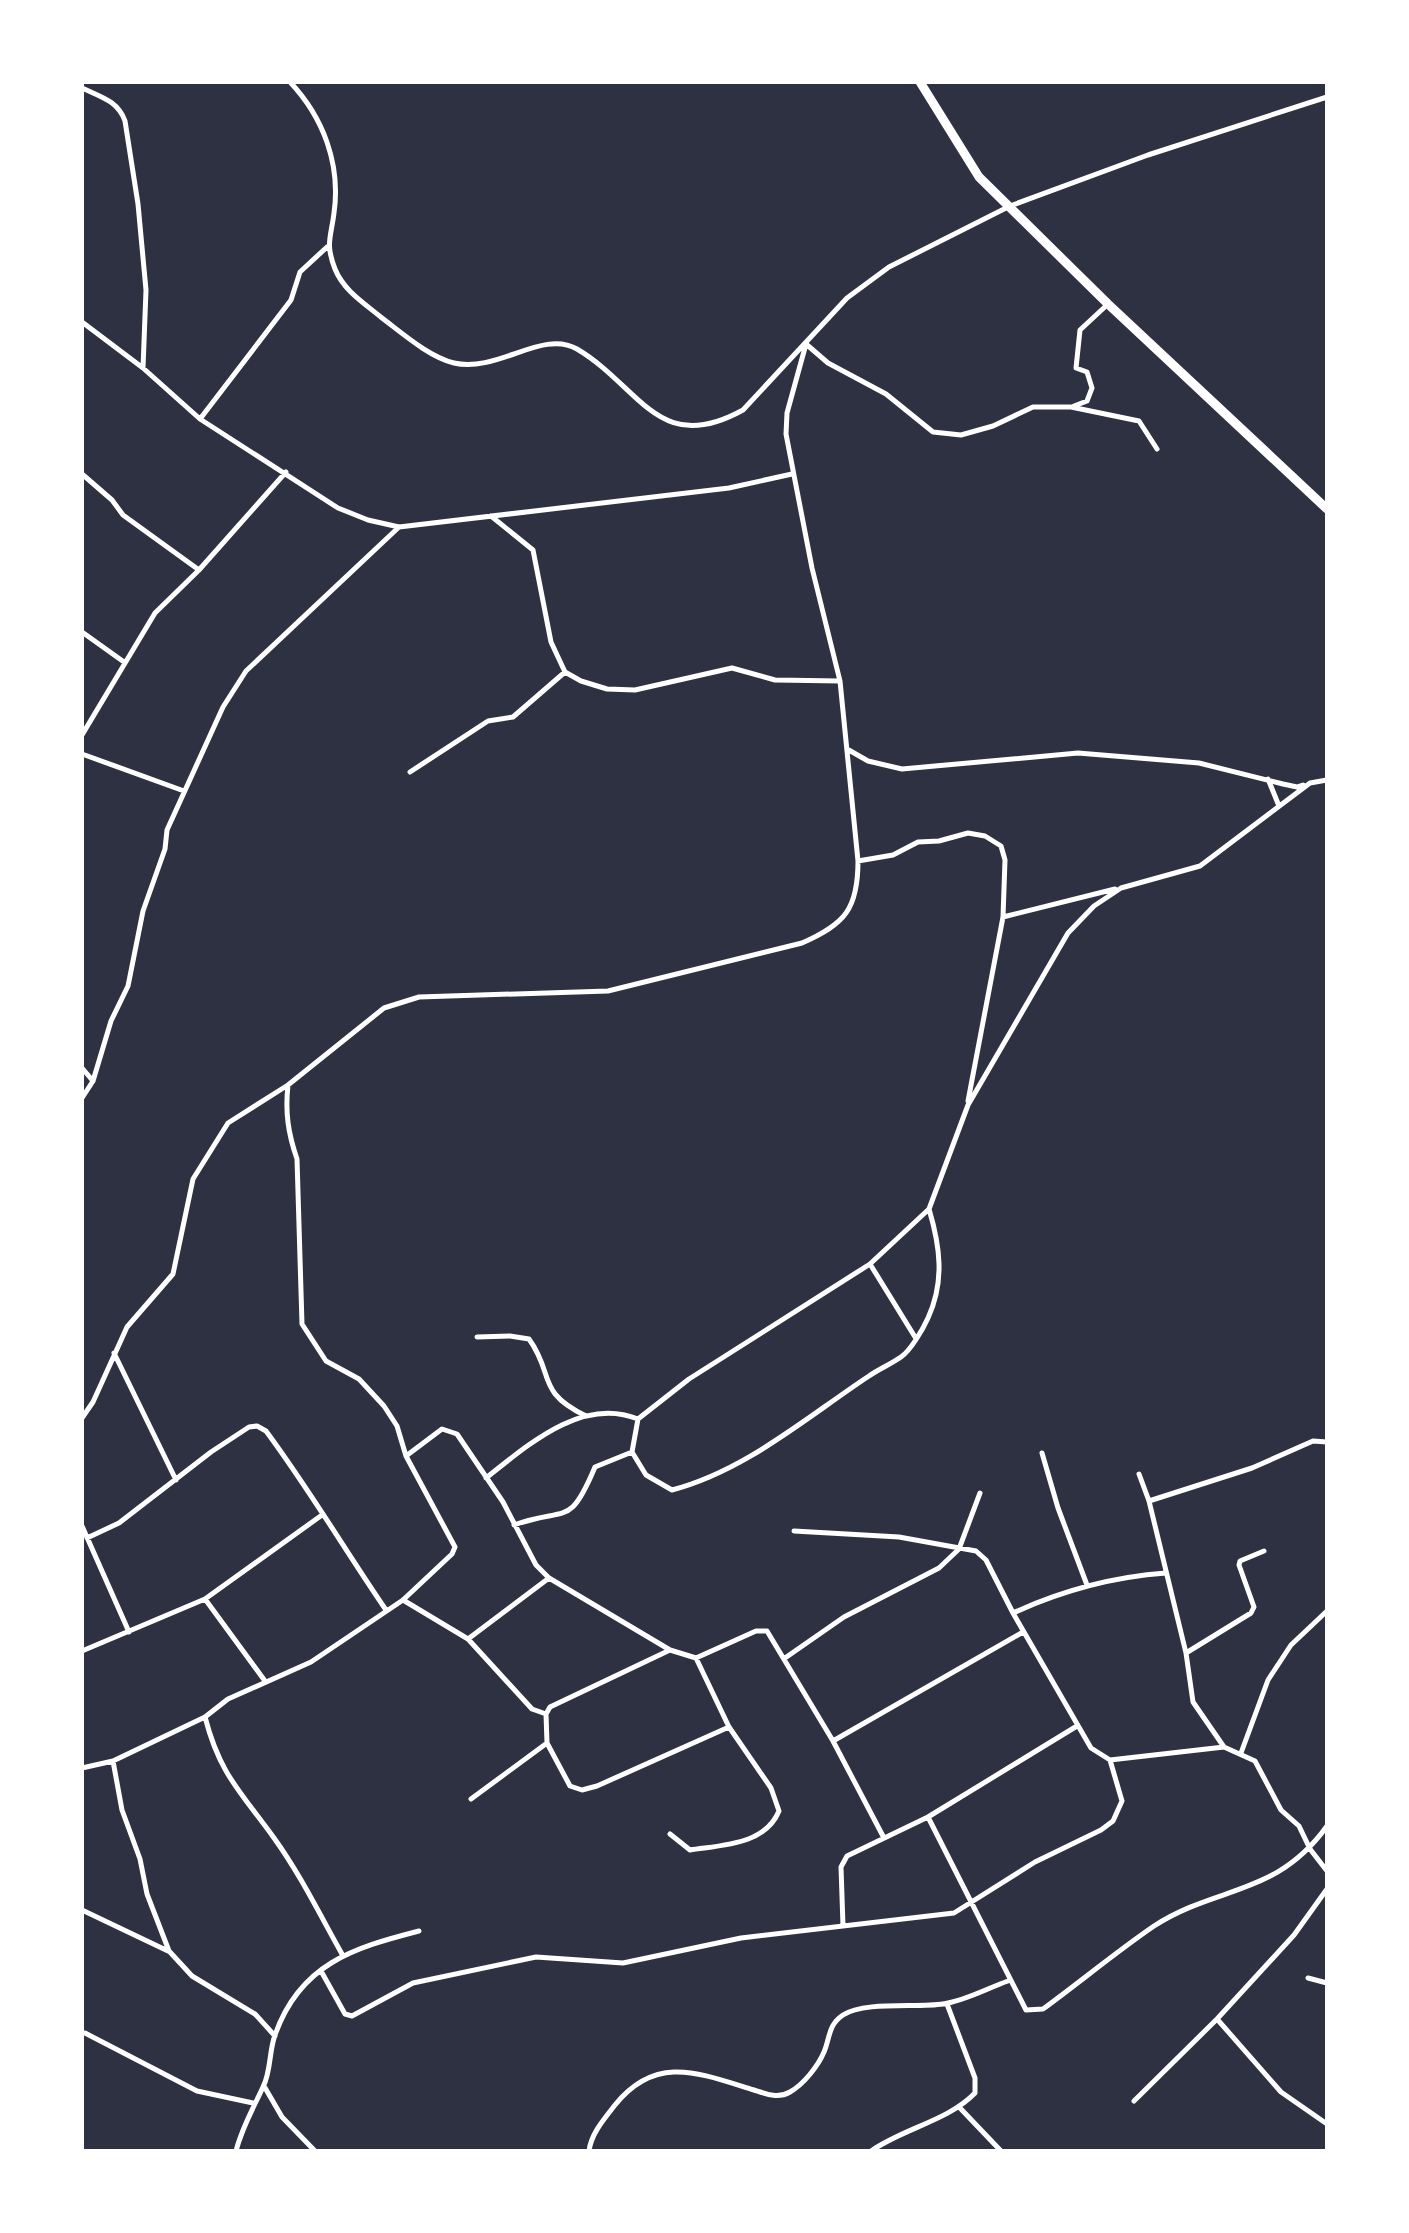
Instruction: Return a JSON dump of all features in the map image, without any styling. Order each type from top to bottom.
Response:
[{"type":"main road","points":[[920,82],[979,177],[1108,304],[1327,509]]},
{"type":"street","points":[[290,82],[310,104],[326,137],[337,183],[327,247],[340,281],[350,292],[434,354],[451,362],[484,364],[542,344],[573,347],[597,363],[659,418],[677,426],[710,425],[743,410],[847,298],[889,267],[1010,206],[1148,155],[1327,97]]},
{"type":"street","points":[[82,88],[115,103],[121,109],[125,121],[138,204],[146,290],[143,368]]},
{"type":"street","points":[[200,419],[291,300],[300,272],[327,247]]},
{"type":"street","points":[[1071,407],[1087,401],[1092,388],[1087,372],[1076,368],[1080,330],[1108,304]]},
{"type":"street","points":[[82,322],[143,368],[200,419],[338,508],[368,520],[400,527],[729,488],[792,474]]},
{"type":"street","points":[[806,344],[828,363],[886,394],[933,432],[961,435],[993,426],[1033,407],[1071,407],[1139,421],[1157,449]]},
{"type":"street","points":[[82,1418],[93,1402],[127,1327],[173,1274],[193,1179],[228,1123],[289,1085],[384,1008],[402,1000],[419,997],[608,991],[802,943],[823,933],[843,917],[858,891],[858,861],[840,681],[792,474],[786,434],[787,413],[806,344]]},
{"type":"street","points":[[82,734],[155,613],[199,570],[286,472]]},
{"type":"street","points":[[82,474],[112,500],[123,515],[199,570]]},
{"type":"street","points":[[491,516],[533,550],[551,642],[565,672],[607,689],[635,691],[732,668],[783,681],[840,681]]},
{"type":"street","points":[[82,1098],[93,1081],[111,1021],[128,986],[146,899],[165,849],[167,830],[223,707],[247,671],[400,527]]},
{"type":"street","points":[[82,632],[124,662]]},
{"type":"street","points":[[410,772],[488,721],[513,717],[565,672]]},
{"type":"street","points":[[847,748],[868,761],[902,769],[1078,753],[1199,763],[1297,787],[1327,779]]},
{"type":"street","points":[[82,754],[184,791]]},
{"type":"street","points":[[1268,779],[1279,806]]},
{"type":"street","points":[[1003,917],[1200,866],[1310,783]]},
{"type":"street","points":[[858,861],[893,855],[918,842],[939,841],[968,833],[985,836],[1001,846],[1004,860],[1003,917],[968,1105]]},
{"type":"street","points":[[929,1209],[941,1265],[928,1318],[904,1356],[814,1416],[703,1482],[672,1490],[646,1475],[632,1452],[638,1419],[689,1379],[870,1264],[929,1209],[968,1105],[1068,933],[1094,906],[1121,888]]},
{"type":"street","points":[[82,1068],[93,1081]]},
{"type":"street","points":[[82,1768],[113,1761],[205,1717],[228,1699],[311,1662],[403,1600],[452,1554],[455,1546],[406,1456],[397,1426],[384,1406],[359,1380],[326,1360],[302,1324],[298,1159],[287,1120],[289,1085]]},
{"type":"street","points":[[870,1264],[915,1337]]},
{"type":"street","points":[[477,1337],[510,1336],[529,1339],[538,1352],[544,1377],[557,1399],[586,1416]]},
{"type":"street","points":[[114,1353],[176,1480]]},
{"type":"street","points":[[486,1478],[542,1434],[586,1416],[619,1411],[638,1419]]},
{"type":"street","points":[[88,1538],[119,1523],[211,1452],[249,1427],[257,1426],[265,1431],[306,1485],[321,1515],[386,1610]]},
{"type":"street","points":[[406,1456],[442,1429],[451,1429],[486,1478],[536,1565],[550,1578],[670,1650],[696,1658],[761,1630],[767,1631],[833,1741],[884,1838]]},
{"type":"street","points":[[1149,1501],[1252,1468],[1313,1441],[1327,1442]]},
{"type":"street","points":[[514,1525],[573,1509],[595,1467],[632,1452]]},
{"type":"street","points":[[1042,1453],[1058,1508],[1087,1585]]},
{"type":"street","points":[[1139,1474],[1149,1501],[1186,1653],[1193,1702],[1224,1747]]},
{"type":"street","points":[[785,1658],[844,1617],[939,1568],[959,1549],[980,1493]]},
{"type":"street","points":[[82,1651],[205,1600],[321,1515]]},
{"type":"street","points":[[82,1526],[129,1632]]},
{"type":"street","points":[[794,1531],[899,1536],[976,1552],[986,1560],[1023,1632],[1091,1748],[1110,1760],[1224,1747],[1241,1753],[1255,1761],[1281,1810],[1299,1826],[1310,1849],[1327,1871]]},
{"type":"street","points":[[1186,1653],[1251,1613],[1254,1607],[1239,1565],[1240,1561],[1264,1550]]},
{"type":"street","points":[[1013,1613],[1058,1593],[1107,1579],[1166,1573]]},
{"type":"street","points":[[468,1639],[550,1578]]},
{"type":"street","points":[[205,1600],[265,1681]]},
{"type":"street","points":[[403,1600],[468,1639],[532,1709],[546,1714]]},
{"type":"street","points":[[1241,1753],[1268,1680],[1291,1645],[1327,1611]]},
{"type":"street","points":[[833,1741],[1023,1632]]},
{"type":"street","points":[[670,1650],[550,1707],[546,1714],[547,1743],[570,1786],[582,1790],[729,1727]]},
{"type":"street","points":[[670,1834],[690,1850],[755,1837],[773,1825],[779,1811],[771,1788],[729,1727],[696,1658]]},
{"type":"street","points":[[205,1717],[223,1769],[240,1797],[274,1838],[342,1954]]},
{"type":"street","points":[[843,1926],[842,1861],[928,1817],[1077,1726]]},
{"type":"street","points":[[471,1798],[547,1743]]},
{"type":"street","points":[[321,1971],[345,2014],[352,2016],[413,1983],[537,1957],[623,1963],[741,1938],[954,1913],[971,1905],[1035,1862],[1101,1830],[1113,1821],[1122,1801],[1110,1760]]},
{"type":"street","points":[[113,1761],[122,1810],[140,1859],[147,1894],[169,1951],[192,1976],[255,2014],[275,2036]]},
{"type":"street","points":[[928,1817],[971,1905],[998,1951],[1008,1980],[1026,2010],[1043,2009],[1155,1926],[1185,1910],[1263,1882],[1310,1849],[1327,1826]]},
{"type":"street","points":[[1134,2101],[1217,2019],[1294,1935],[1327,1889]]},
{"type":"street","points":[[82,1910],[169,1951]]},
{"type":"street","points":[[236,2151],[253,2103],[264,2086],[275,2036],[299,1991],[342,1954],[367,1944],[419,1931]]},
{"type":"street","points":[[1308,1978],[1327,1983]]},
{"type":"street","points":[[589,2151],[590,2140],[614,2106],[634,2083],[654,2073],[696,2073],[774,2096],[789,2093],[806,2078],[825,2051],[829,2030],[843,2015],[869,2008],[947,2004],[1008,1980]]},
{"type":"street","points":[[872,2151],[902,2131],[960,2108],[975,2093],[975,2078],[947,2004]]},
{"type":"street","points":[[1217,2019],[1281,2092],[1327,2124]]},
{"type":"street","points":[[85,2033],[197,2091],[253,2103]]},
{"type":"street","points":[[264,2086],[282,2117],[315,2151]]},
{"type":"street","points":[[960,2108],[1001,2151]]}]
